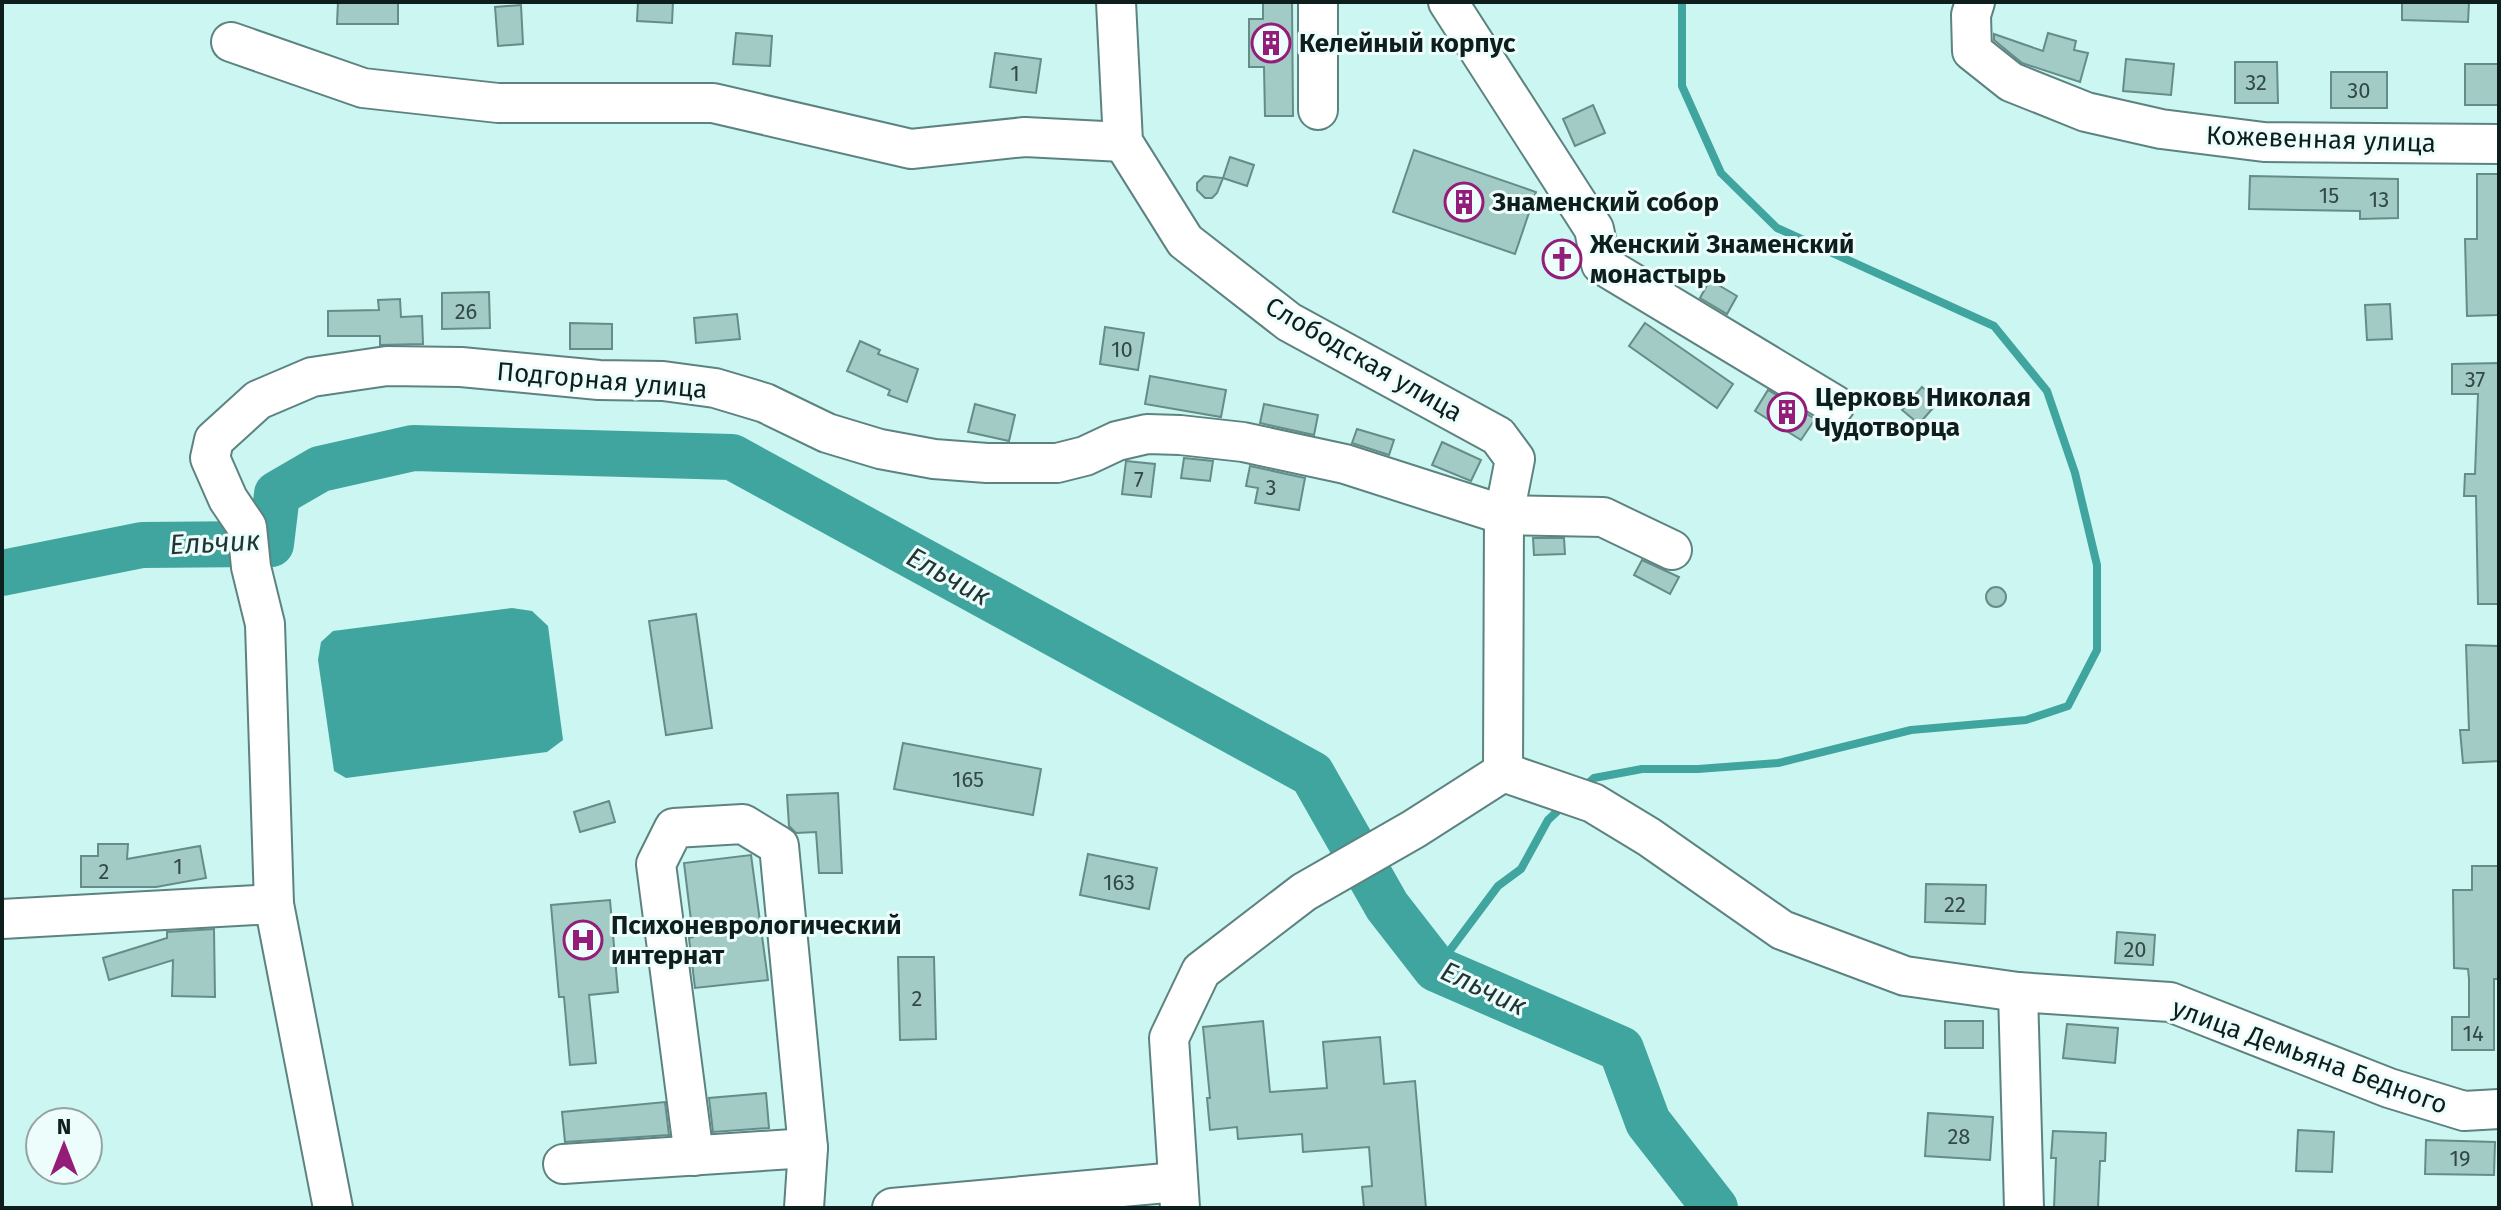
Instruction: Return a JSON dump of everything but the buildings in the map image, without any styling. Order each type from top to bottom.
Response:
[{"type":"street","name":"Слободская улица","points":[[1116,2],[1123,142],[1185,241],[1289,322],[1498,436],[1515,459],[1504,515]]},
{"type":"street","points":[[1318,2],[1318,110]]},
{"type":"street","points":[[1448,2],[1594,229],[1601,264],[1835,405]]},
{"type":"street","name":"Кожевенная улица","points":[[1975,2],[1971,15],[1972,51],[2011,82],[2086,112],[2161,129],[2232,140],[2499,144]]},
{"type":"street","points":[[231,42],[363,88],[483,102],[713,103],[911,149],[1025,137],[1123,142]]},
{"type":"street","name":"Подгорная улица","points":[[333,1208],[274,904],[265,624],[251,567],[247,527],[228,499],[210,458],[214,440],[258,400],[312,377],[387,366],[461,367],[599,380],[663,381],[715,388],[765,403],[827,433],[880,449],[934,459],[1057,463],[1085,456],[1117,441],[1147,434],[1180,435],[1243,442],[1345,464],[1504,515],[1603,517],[1672,550]]},
{"type":"street","points":[[892,1208],[1179,1195],[1169,1038],[1201,971],[1304,892],[1414,829],[1503,772],[1504,515]]},
{"type":"street","name":"улица Демьяна Бедного","points":[[1503,772],[1593,803],[1649,837],[1782,930],[1905,976],[2018,992],[2170,1002],[2389,1088],[2464,1111],[2499,1109]]},
{"type":"street","points":[[694,1156],[656,864],[674,828],[743,824],[779,846],[808,1148],[804,1208]]},
{"type":"street","points":[[2,919],[274,904]]},
{"type":"street","points":[[2018,992],[2024,1208]]},
{"type":"street","points":[[563,1164],[808,1148]]},
{"type":"water","points":[[512,608],[532,611],[548,626],[563,740],[547,752],[346,778],[334,771],[318,660],[321,642],[333,631]]},
{"type":"waterway","points":[[1584,787],[1594,778],[1642,769],[1698,769],[1778,763],[1911,730],[2026,720],[2068,706],[2097,650],[2097,565],[2075,473],[2047,391],[1994,326],[1777,228],[1721,173],[1682,86],[1682,2]]},
{"type":"waterway","name":"Ельчик","points":[[2,573],[142,545],[271,544],[277,494],[320,469],[413,448],[732,457],[1312,774],[1387,906],[1436,969],[1621,1049],[1648,1122],[1715,1208]]},
{"type":"waterway","points":[[1436,969],[1498,886],[1521,869],[1548,820],[1565,804]]},
{"type":"place","name":"Келейный корпус","points":[[1271,43]]},
{"type":"place","name":"Знаменский собор","points":[[1464,202]]},
{"type":"place","name":"Женский Знаменский монастырь","points":[[1562,259]]},
{"type":"place","name":"Церковь Николая Чудотворца","points":[[1787,412]]},
{"type":"place","name":"Психоневрологический интернат","points":[[583,940]]}]
